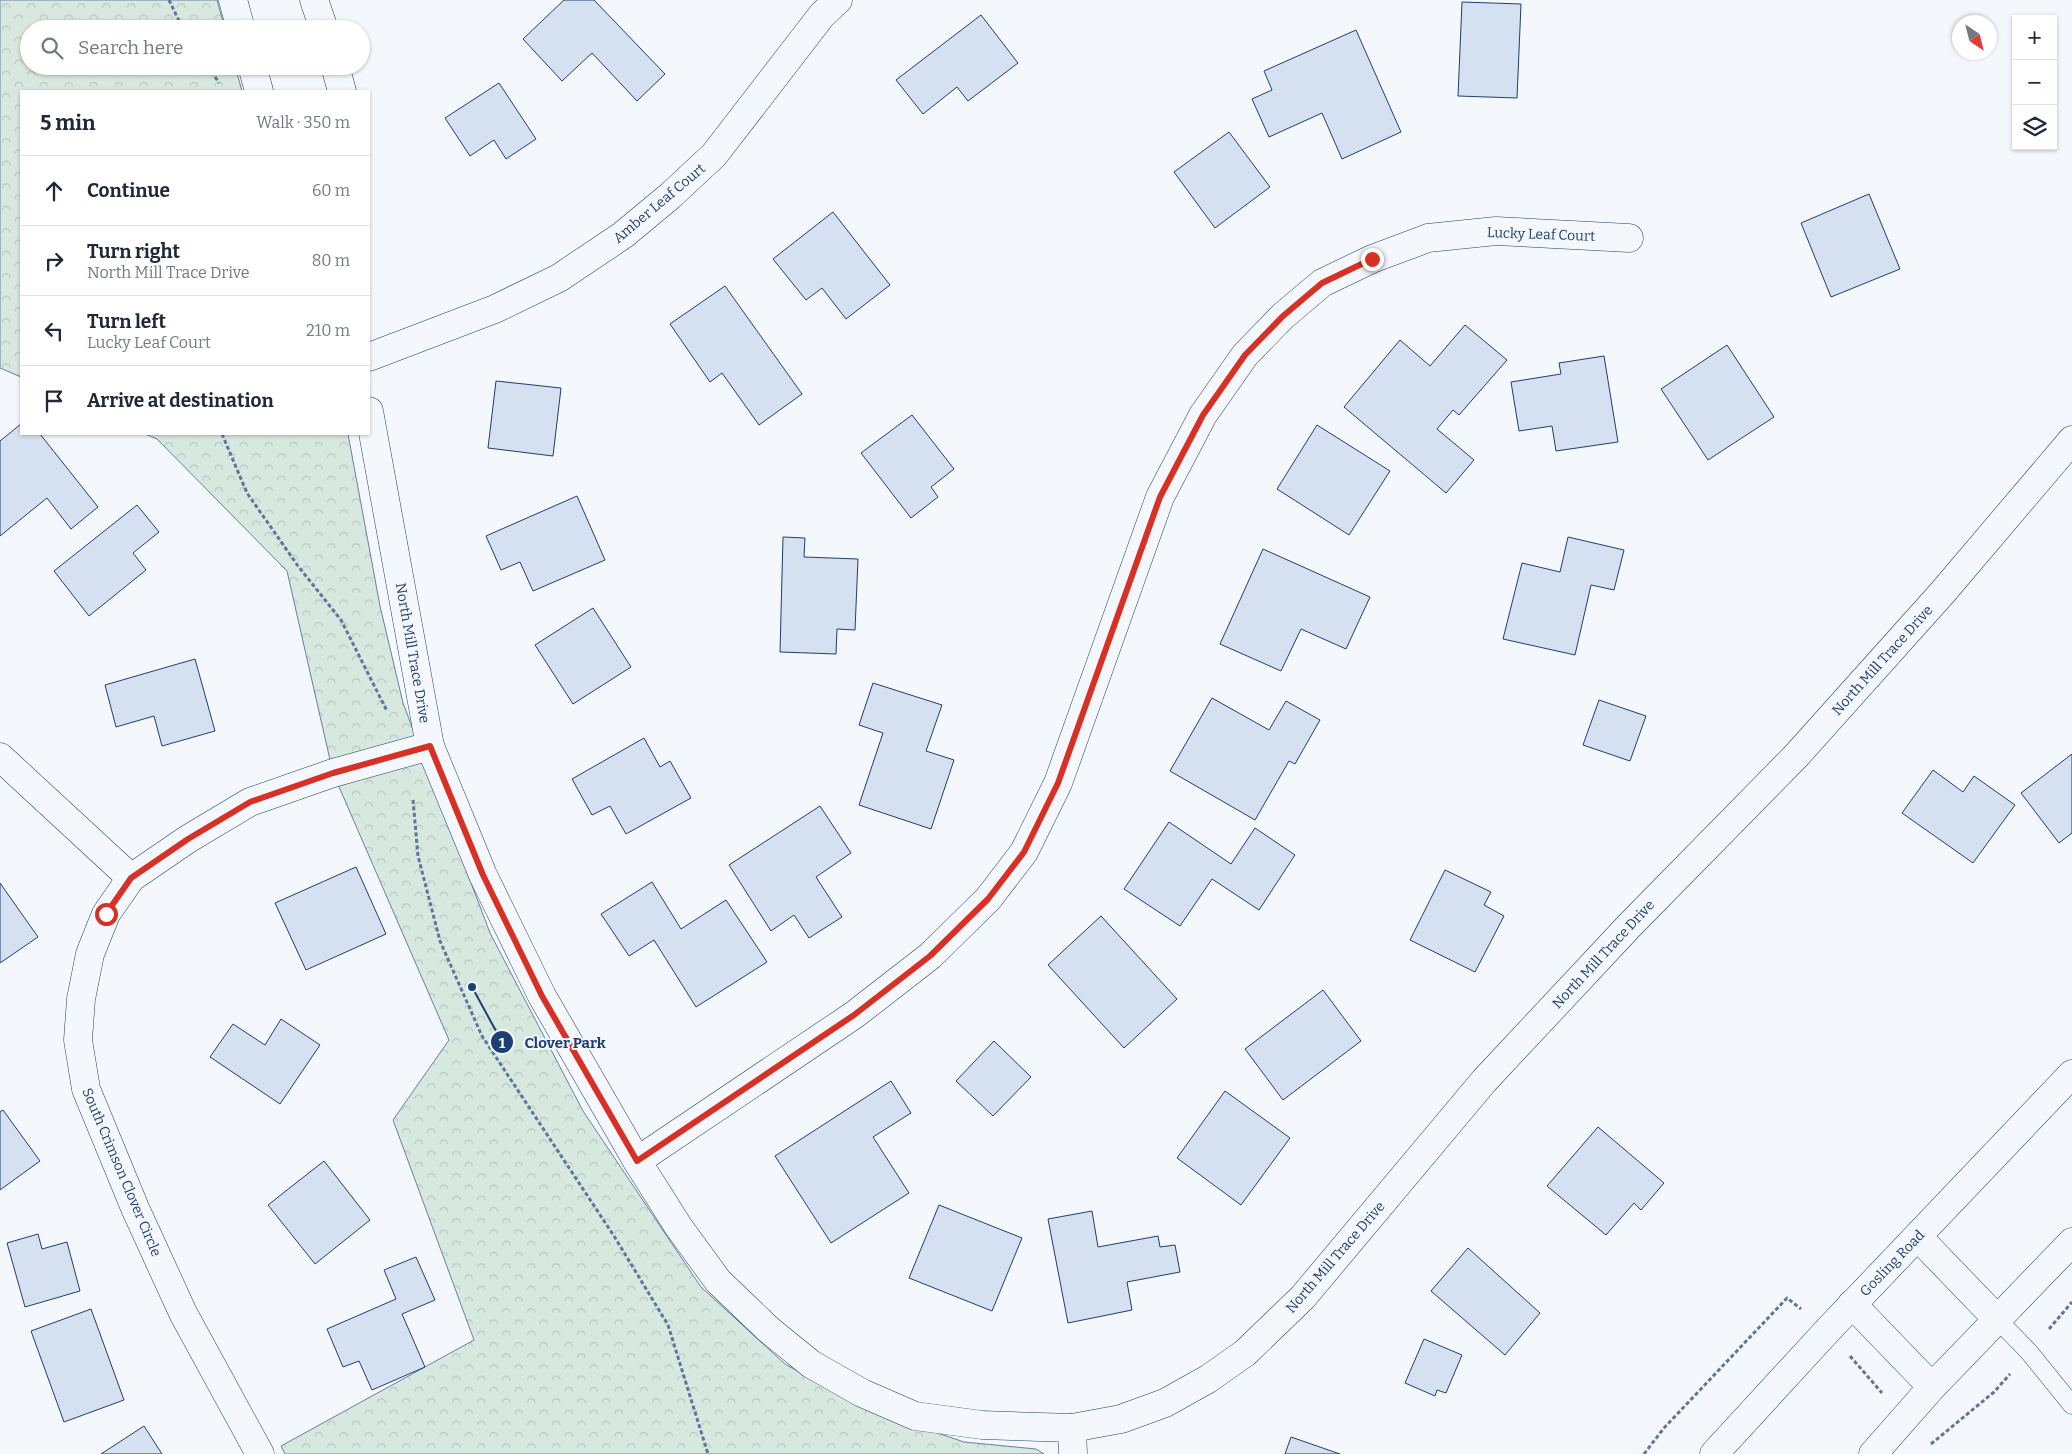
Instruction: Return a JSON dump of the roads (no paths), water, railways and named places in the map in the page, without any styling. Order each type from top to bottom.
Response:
[{"type":"street","points":[[232,0],[238,20]]},
{"type":"street","points":[[314,0],[321,20]]},
{"type":"street","name":"Amber Leaf Court","points":[[370,357],[495,309],[559,278],[624,235],[714,155],[822,15],[838,0]]},
{"type":"street","points":[[255,75],[259,90]]},
{"type":"street","points":[[338,75],[342,90]]},
{"type":"street","name":"Lucky Leaf Court","points":[[637,1161],[854,1015],[930,956],[988,899],[1024,852],[1058,783],[1160,497],[1203,415],[1245,355],[1283,316],[1322,283],[1372,259],[1428,238],[1496,231],[1629,238]]},
{"type":"street","name":"North Mill Trace Drive","points":[[370,418],[419,749],[542,996],[637,1161],[678,1226],[718,1281],[768,1329],[811,1364],[862,1393],[915,1416],[982,1425],[1073,1441],[1121,1419],[1164,1403],[1208,1379],[1244,1353],[1303,1297],[1484,1081],[1629,926],[1796,756],[1943,592],[2072,440]]},
{"type":"street","name":"South Crimson Clover Circle","points":[[260,1454],[183,1313],[135,1208],[86,1089],[78,1040],[81,999],[90,954],[106,914],[131,878],[188,839],[250,802],[333,773],[419,749]]},
{"type":"street","points":[[0,758],[131,878]]},
{"type":"street","name":"Gosling Road","points":[[1714,1454],[1852,1304],[2072,1074]]},
{"type":"street","points":[[1918,1237],[1998,1320]]},
{"type":"street","points":[[1873,1454],[1932,1387],[2072,1242]]},
{"type":"street","points":[[1852,1304],[1932,1387]]},
{"type":"lane","points":[[1998,1320],[2029,1352],[2072,1405]]},
{"type":"place","name":"Clover Park","points":[[472,987]]}]
